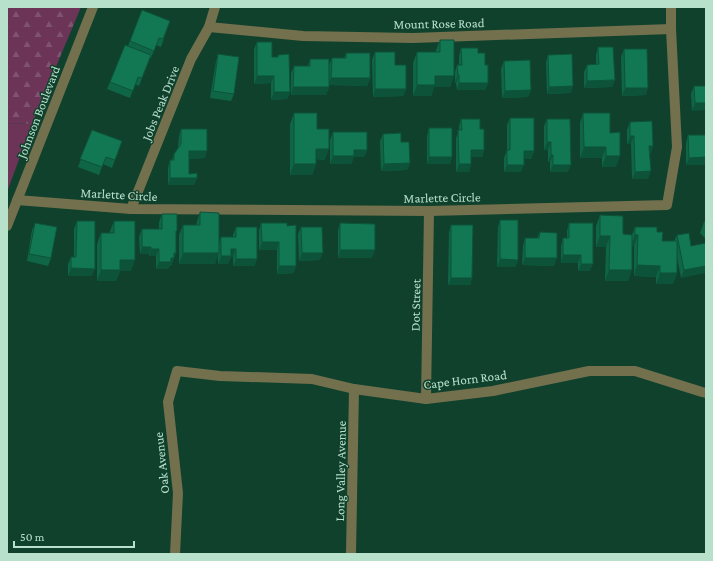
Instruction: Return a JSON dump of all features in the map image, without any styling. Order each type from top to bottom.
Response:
[{"type":"street","name":"Johnson Boulevard","points":[[7,226],[94,7]]},
{"type":"street","name":"Jobs Peak Drive","points":[[131,209],[191,59],[209,27],[215,7]]},
{"type":"street","name":"Marlette Circle","points":[[17,200],[131,209],[429,211],[668,205],[678,147],[670,7]]},
{"type":"street","name":"Mount Rose Road","points":[[209,27],[303,36],[412,38],[671,29]]},
{"type":"street","name":"Dot Street","points":[[426,399],[429,211]]},
{"type":"street","name":"Cape Horn Road","points":[[176,371],[220,376],[312,379],[354,389],[426,399],[493,391],[589,371],[635,371],[706,392]]},
{"type":"street","name":"Oak Avenue","points":[[175,554],[178,493],[168,402],[176,371]]},
{"type":"street","name":"Long Valley Avenue","points":[[351,554],[354,389]]},
{"type":"green space","points":[[7,7],[81,7],[32,124],[7,123]]},
{"type":"green space","points":[[7,123],[32,124],[7,192]]},
{"type":"building","points":[[142,10],[170,21],[163,39],[159,38],[154,51],[130,41]]},
{"type":"building","points":[[440,40],[454,40],[454,76],[435,76],[435,85],[417,85],[417,52],[440,52]]},
{"type":"building","points":[[257,42],[272,42],[272,57],[289,54],[290,92],[274,92],[274,76],[257,76]]},
{"type":"building","points":[[125,45],[151,55],[142,78],[138,77],[133,91],[110,82]]},
{"type":"building","points":[[598,47],[613,47],[615,80],[587,81],[587,65],[599,64]]},
{"type":"building","points":[[461,48],[478,48],[478,53],[485,53],[485,65],[488,65],[488,83],[459,83],[457,65],[462,65]]},
{"type":"building","points":[[624,49],[647,49],[648,88],[625,88]]},
{"type":"building","points":[[375,52],[395,52],[395,65],[406,65],[406,89],[375,89]]},
{"type":"building","points":[[346,53],[370,53],[370,78],[331,78],[332,58],[346,58]]},
{"type":"building","points":[[218,54],[239,57],[234,94],[213,91]]},
{"type":"building","points":[[572,54],[573,86],[549,87],[548,55]]},
{"type":"building","points":[[310,59],[329,59],[329,87],[293,87],[294,66],[310,66]]},
{"type":"building","points":[[530,60],[531,90],[505,91],[504,61]]},
{"type":"building","points":[[694,86],[706,86],[706,103],[695,103]]},
{"type":"building","points":[[294,113],[317,113],[317,129],[329,129],[329,149],[316,149],[316,164],[294,164]]},
{"type":"building","points":[[583,113],[610,113],[610,133],[620,132],[620,156],[606,156],[606,147],[584,147]]},
{"type":"building","points":[[510,118],[534,118],[534,151],[524,151],[524,165],[507,165],[507,150],[510,150]]},
{"type":"building","points":[[461,119],[480,119],[480,129],[484,129],[484,150],[471,150],[471,164],[459,164],[458,130],[462,130]]},
{"type":"building","points":[[547,119],[570,119],[571,165],[553,165],[551,142],[547,142]]},
{"type":"building","points":[[652,121],[653,146],[649,146],[651,171],[635,172],[634,136],[630,136],[630,122]]},
{"type":"building","points":[[429,128],[452,128],[452,157],[429,157]]},
{"type":"building","points":[[181,129],[207,129],[207,151],[189,151],[189,174],[197,173],[197,178],[170,178],[170,160],[174,160],[174,154],[181,144]]},
{"type":"building","points":[[92,130],[122,141],[115,160],[106,157],[102,167],[80,159]]},
{"type":"building","points":[[333,132],[367,132],[367,150],[354,150],[354,156],[333,156]]},
{"type":"building","points":[[401,133],[401,142],[409,142],[410,163],[384,164],[383,134]]},
{"type":"building","points":[[688,135],[706,135],[706,157],[689,158]]},
{"type":"building","points":[[200,212],[219,213],[219,253],[183,253],[183,225],[200,225]]},
{"type":"building","points":[[162,214],[177,214],[176,253],[174,253],[174,258],[171,258],[171,262],[159,262],[159,249],[142,247],[142,229],[162,229]]},
{"type":"building","points":[[600,215],[623,216],[623,234],[632,235],[632,270],[609,270],[610,236],[600,236]]},
{"type":"building","points":[[500,220],[518,220],[518,260],[500,259]]},
{"type":"building","points":[[77,221],[95,221],[95,269],[71,268],[71,257],[76,257]]},
{"type":"building","points":[[114,221],[135,221],[135,260],[120,260],[120,270],[101,270],[101,233],[114,233]]},
{"type":"building","points":[[35,223],[57,227],[51,258],[29,254]]},
{"type":"building","points":[[261,223],[287,223],[287,226],[296,225],[296,266],[279,266],[279,242],[262,242]]},
{"type":"building","points":[[340,223],[375,224],[375,250],[340,250]]},
{"type":"building","points":[[569,223],[593,223],[593,264],[581,264],[581,255],[563,255],[563,238],[569,238]]},
{"type":"building","points":[[451,225],[473,225],[472,278],[451,278]]},
{"type":"building","points":[[236,227],[257,227],[257,259],[236,259],[236,249],[231,249],[231,256],[221,256],[221,237],[236,237]]},
{"type":"building","points":[[301,227],[322,227],[323,253],[302,253]]},
{"type":"building","points":[[635,227],[657,227],[657,232],[663,232],[662,241],[677,241],[677,273],[660,273],[660,266],[637,265],[638,235],[635,235]]},
{"type":"building","points":[[540,232],[557,233],[557,258],[525,258],[525,238],[539,238]]},
{"type":"building","points":[[689,233],[691,246],[706,243],[706,266],[684,270],[677,235]]}]
